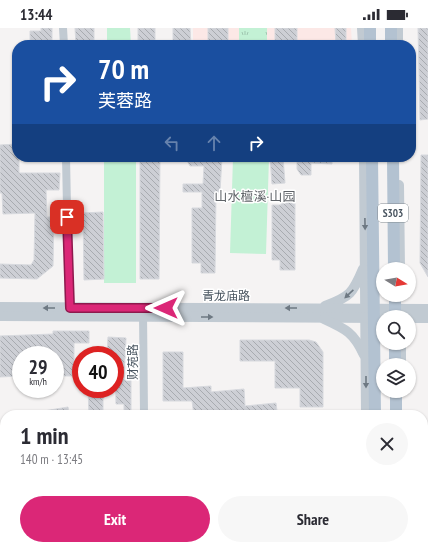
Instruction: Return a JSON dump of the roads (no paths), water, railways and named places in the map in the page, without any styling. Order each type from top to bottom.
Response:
[{"type":"main road","points":[[370,28],[370,40]]},
{"type":"main road","points":[[391,28],[391,40]]},
{"type":"main road","name":"S303","points":[[372,162],[372,314],[375,410]]},
{"type":"main road","name":"S303","points":[[393,162],[394,262]]},
{"type":"main road","points":[[396,398],[396,410]]},
{"type":"street","points":[[63,28],[64,40]]},
{"type":"street","points":[[362,28],[363,40]]},
{"type":"street","points":[[398,28],[398,40]]},
{"type":"street","points":[[66,162],[70,308]]},
{"type":"street","points":[[364,162],[365,266],[372,314],[366,358],[366,410]]},
{"type":"street","points":[[399,162],[400,262]]},
{"type":"street","points":[[365,266],[355,288],[344,299],[320,313],[346,329],[357,339],[366,358]]},
{"type":"street","name":"青龙庙路","points":[[0,307],[70,308],[144,312]]},
{"type":"street","name":"青龙庙路","points":[[413,310],[428,308]]},
{"type":"street","name":"青龙庙路","points":[[0,316],[144,312],[372,314]]},
{"type":"street","name":"财苑路","points":[[144,312],[144,410]]},
{"type":"street","points":[[416,318],[428,318]]},
{"type":"street","points":[[401,398],[402,410]]},
{"type":"district","name":"山水檀溪·山园","points":[[255,196]]}]
